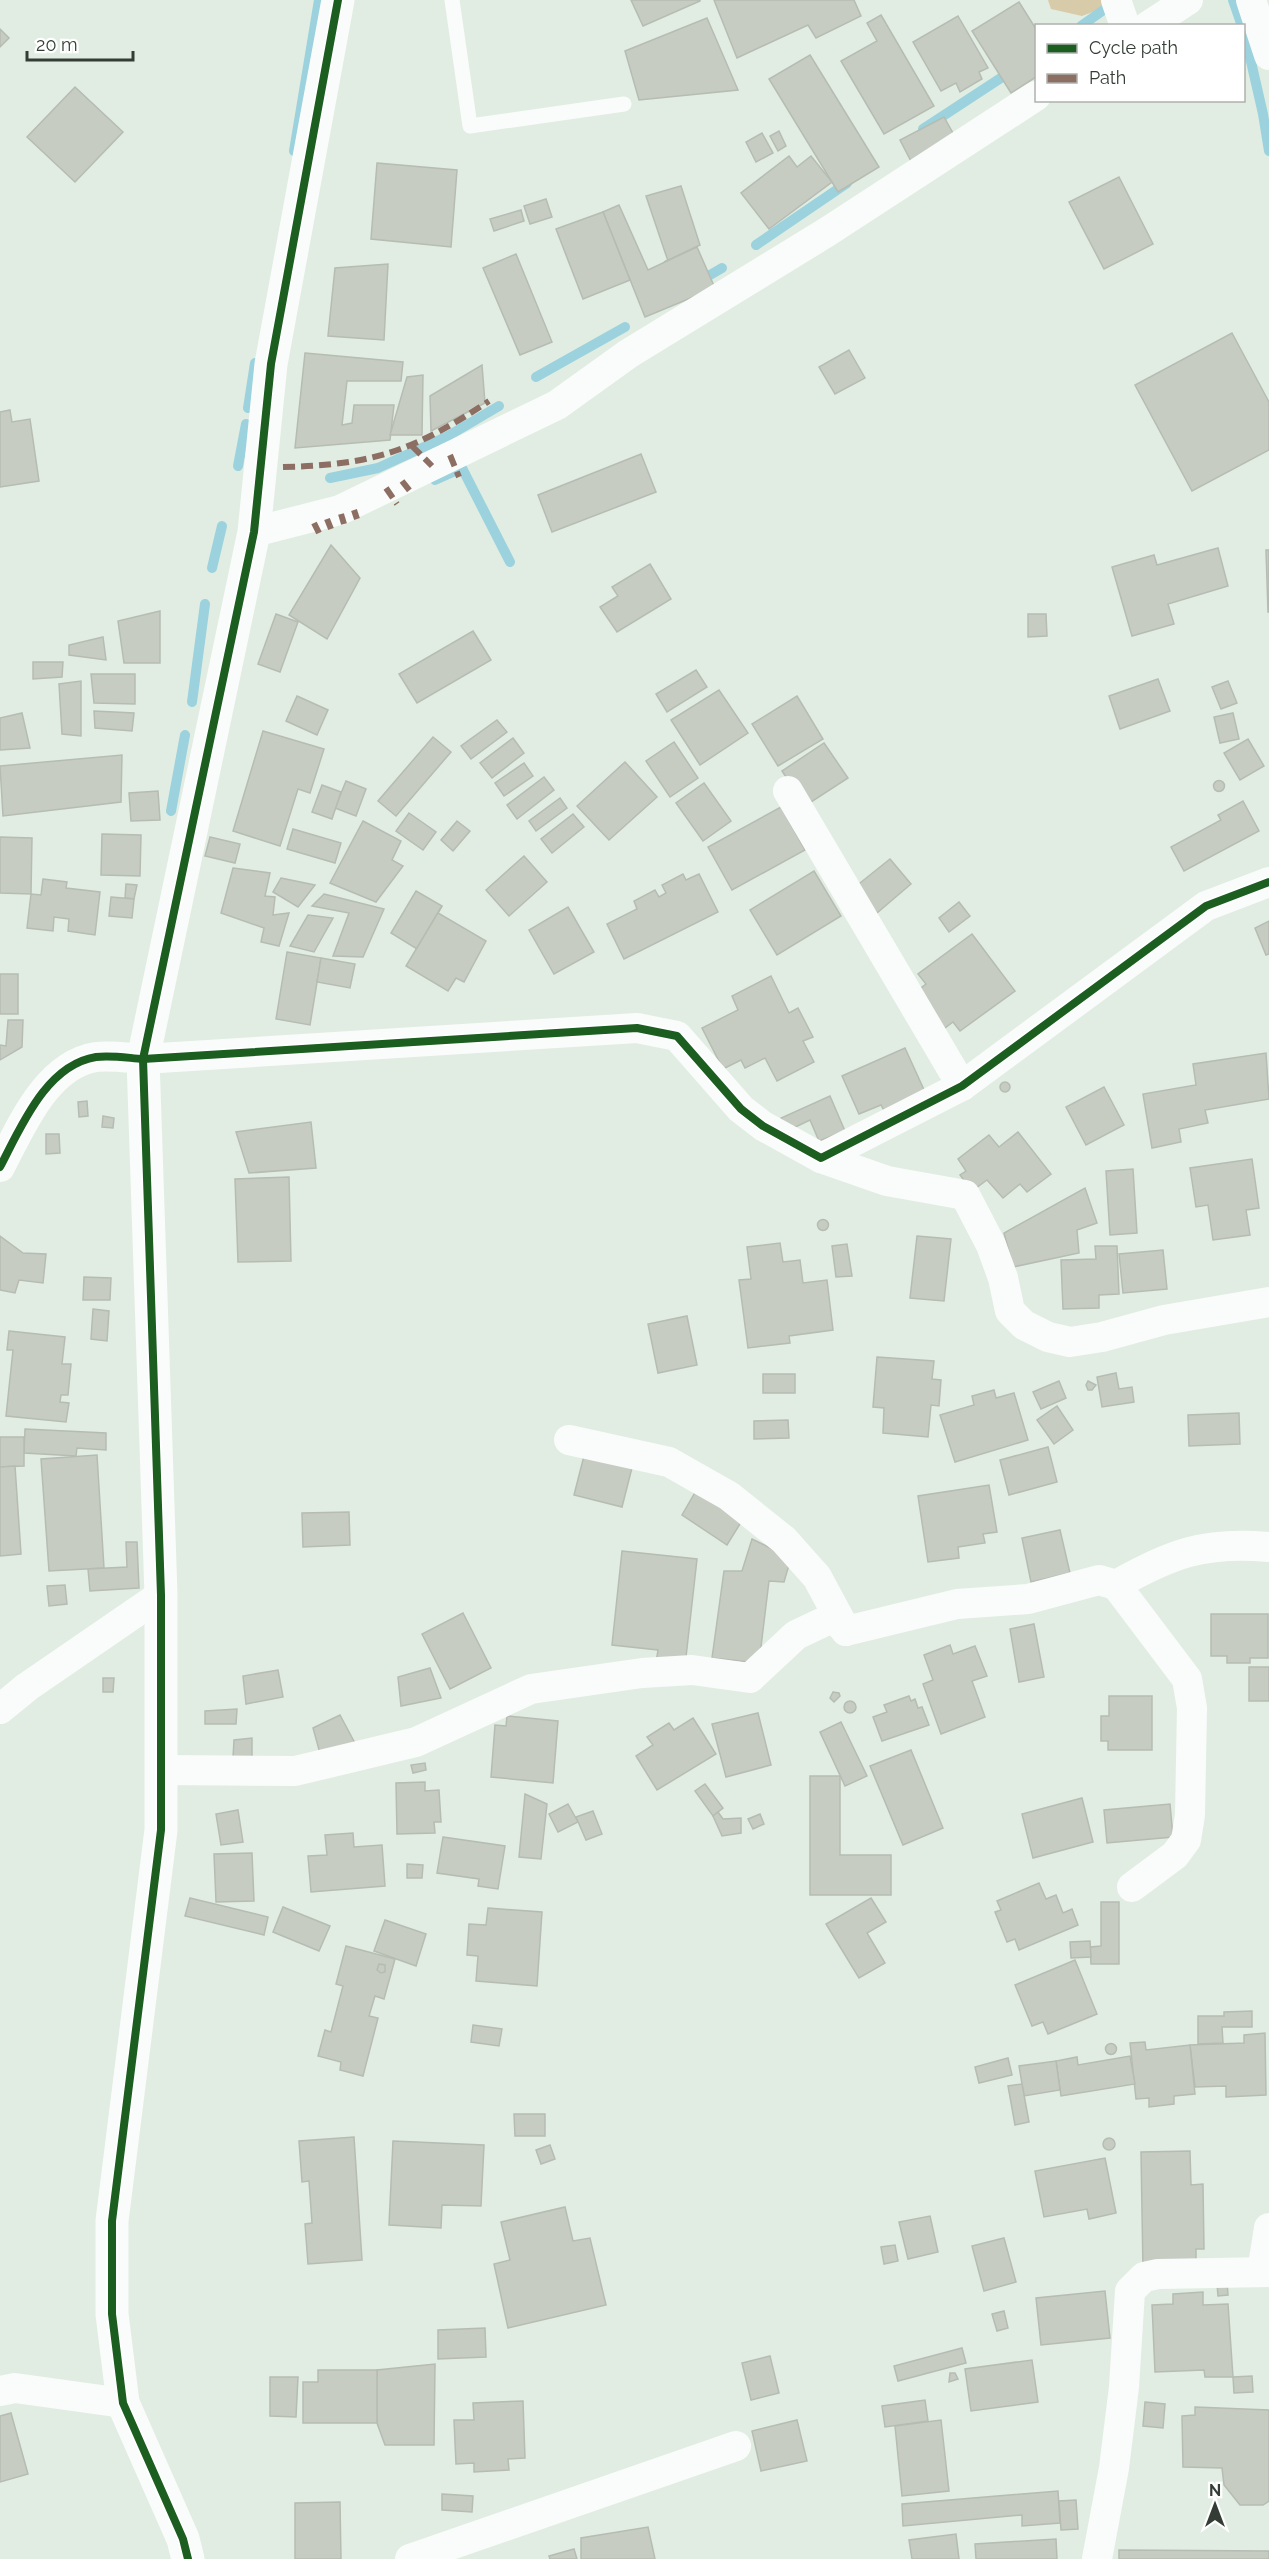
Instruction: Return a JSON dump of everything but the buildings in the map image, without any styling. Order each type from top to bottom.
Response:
[{"type":"street","points":[[188,2559],[183,2539],[123,2403],[112,2314],[112,2221],[161,1830],[161,1595],[143,1059],[254,532],[271,364],[338,0]]},
{"type":"street","points":[[1116,0],[1124,24]]},
{"type":"street","points":[[1151,24],[1188,0]]},
{"type":"street","points":[[1251,0],[1269,55]]},
{"type":"street","points":[[254,532],[340,510],[556,405],[628,354],[827,232],[1035,97]]},
{"type":"street","points":[[788,791],[962,1086]]},
{"type":"street","points":[[822,1158],[962,1086],[1206,906],[1269,882]]},
{"type":"street","points":[[0,1167],[24,1120],[43,1093],[66,1069],[96,1057],[143,1059],[637,1028],[677,1035],[700,1059],[720,1087],[748,1115],[763,1126],[822,1158],[887,1181],[965,1196],[991,1245],[1003,1278],[1010,1311],[1024,1325],[1048,1337],[1070,1342],[1102,1337],[1164,1320],[1269,1302]]},
{"type":"street","points":[[569,1440],[669,1462],[729,1496],[784,1540],[817,1577],[846,1631]]},
{"type":"street","points":[[1116,1585],[1155,1563],[1191,1550],[1243,1545],[1269,1547]]},
{"type":"street","points":[[846,1631],[957,1604],[1028,1599],[1099,1580],[1116,1585],[1187,1679],[1192,1708],[1190,1815],[1186,1840],[1175,1855],[1132,1887]]},
{"type":"street","points":[[0,1709],[27,1687],[161,1595]]},
{"type":"street","points":[[161,1770],[295,1771],[416,1742],[531,1689],[642,1673],[692,1670],[750,1678],[796,1635],[834,1617],[846,1631]]},
{"type":"street","points":[[1097,2559],[1122,2399],[1130,2291],[1144,2277],[1158,2274],[1266,2272],[1269,2228]]},
{"type":"street","points":[[0,2391],[15,2388],[123,2403]]},
{"type":"street","points":[[410,2559],[736,2446]]},
{"type":"lane","points":[[452,0],[470,126],[624,104]]},
{"type":"shaded area","points":[[1048,0],[1107,0],[1106,7],[1082,16],[1051,9]]},
{"type":"waterway","points":[[294,151],[319,0]]},
{"type":"waterway","points":[[1233,0],[1241,24]]},
{"type":"waterway","points":[[1084,24],[1105,9]]},
{"type":"waterway","points":[[1245,35],[1269,151]]},
{"type":"waterway","points":[[923,129],[1035,56]]},
{"type":"waterway","points":[[756,245],[847,183]]},
{"type":"waterway","points":[[698,282],[722,268]]},
{"type":"waterway","points":[[536,377],[625,327]]},
{"type":"waterway","points":[[248,408],[255,363]]},
{"type":"waterway","points":[[330,478],[378,468],[448,436],[499,406]]},
{"type":"waterway","points":[[238,466],[246,424]]},
{"type":"waterway","points":[[435,480],[462,468],[510,562]]},
{"type":"waterway","points":[[212,568],[222,526]]},
{"type":"waterway","points":[[192,702],[205,604]]},
{"type":"waterway","points":[[171,811],[185,735]]},
{"type":"marked path","points":[[283,467],[343,463],[392,452],[438,432],[489,401]]},
{"type":"marked path","points":[[412,446],[432,466]]},
{"type":"marked path","points":[[450,455],[459,477]]},
{"type":"marked path","points":[[402,481],[413,495]]},
{"type":"marked path","points":[[386,488],[397,504]]},
{"type":"marked path","points":[[354,510],[357,519]]},
{"type":"marked path","points":[[341,514],[344,524]]},
{"type":"marked path","points":[[327,519],[331,529]]},
{"type":"marked path","points":[[314,523],[319,533]]},
{"type":"cycle path","points":[[188,2559],[183,2539],[123,2403],[112,2314],[112,2221],[161,1830],[161,1595],[143,1059],[254,532],[271,364],[338,0]]},
{"type":"cycle path","points":[[0,1167],[26,1117],[49,1085],[78,1062],[96,1057],[143,1059],[637,1028],[677,1036],[741,1109],[763,1126],[821,1158],[962,1086],[1206,906],[1269,882]]}]
